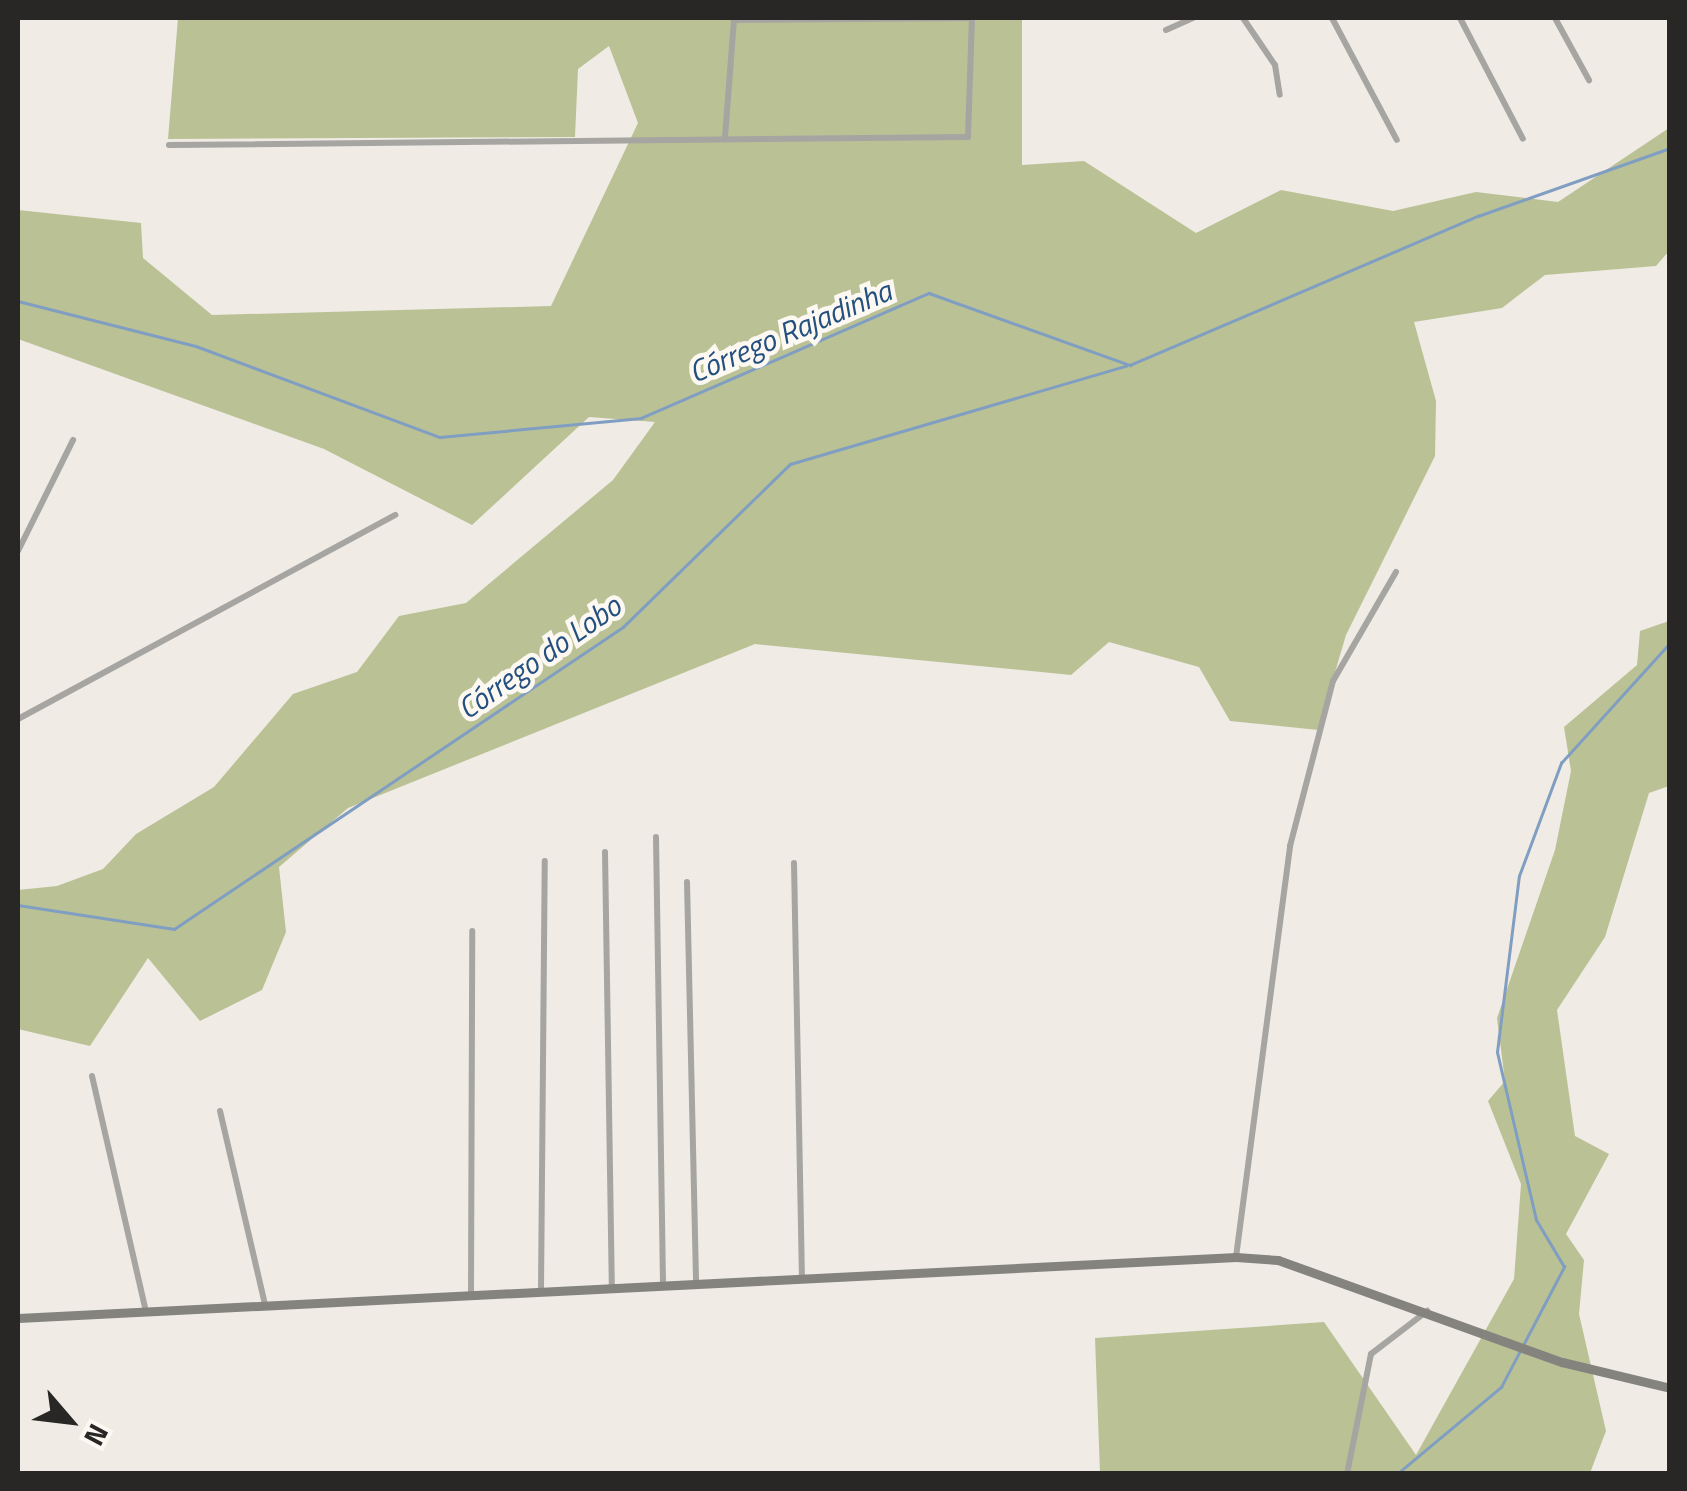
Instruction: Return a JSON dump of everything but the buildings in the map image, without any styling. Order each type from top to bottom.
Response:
[{"type":"street","points":[[169,145],[968,137],[972,18],[734,20],[725,137]]},
{"type":"street","points":[[1166,30],[1193,18]]},
{"type":"street","points":[[1243,18],[1275,65],[1280,95]]},
{"type":"street","points":[[1332,18],[1397,140]]},
{"type":"street","points":[[1460,18],[1523,139]]},
{"type":"street","points":[[1555,18],[1588,80]]},
{"type":"street","points":[[18,551],[73,440]]},
{"type":"street","points":[[18,719],[394,515]]},
{"type":"street","points":[[1236,1256],[1290,846],[1333,681],[1396,572]]},
{"type":"street","points":[[656,837],[663,1283]]},
{"type":"street","points":[[605,852],[612,1286]]},
{"type":"street","points":[[541,1290],[546,861]]},
{"type":"street","points":[[794,863],[802,1277]]},
{"type":"street","points":[[688,882],[696,1282]]},
{"type":"street","points":[[471,1294],[472,931]]},
{"type":"street","points":[[92,1076],[146,1311]]},
{"type":"street","points":[[220,1112],[265,1304]]},
{"type":"street","points":[[18,1318],[1236,1256],[1278,1260],[1522,1346],[1670,1388]]},
{"type":"street","points":[[1347,1474],[1371,1354],[1428,1311]]},
{"type":"green space","points":[[178,18],[1022,18],[1022,165],[1084,161],[1196,233],[1281,190],[1393,211],[1476,192],[1558,202],[1669,128],[1669,251],[1656,266],[1545,275],[1502,308],[1414,322],[1436,401],[1435,456],[1346,635],[1318,730],[1230,721],[1199,667],[1109,642],[1071,675],[755,644],[348,808],[279,867],[286,932],[262,990],[200,1021],[148,958],[90,1046],[18,1029],[18,890],[57,886],[103,869],[136,834],[214,787],[293,694],[357,672],[399,616],[466,603],[613,480],[655,422],[589,417],[472,525],[324,449],[18,339],[18,210],[141,223],[143,258],[212,315],[551,306],[638,123],[609,46],[578,69],[575,137],[168,139]]},
{"type":"green space","points":[[1669,621],[1669,786],[1649,793],[1605,937],[1557,1010],[1575,1136],[1609,1154],[1566,1234],[1584,1260],[1579,1314],[1606,1431],[1590,1473],[1100,1473],[1095,1338],[1324,1322],[1416,1455],[1514,1279],[1521,1184],[1488,1101],[1505,1081],[1497,1018],[1555,850],[1571,771],[1564,727],[1637,665],[1640,631]]},
{"type":"waterway","name":"Córrego Rajadinha","points":[[18,301],[196,346],[440,437],[641,418],[929,293],[1130,365],[1478,216],[1670,148]]},
{"type":"waterway","name":"Córrego do Lobo","points":[[18,905],[174,929],[623,627],[790,464],[1126,366]]},
{"type":"waterway","points":[[1397,1474],[1501,1387],[1564,1267],[1536,1220],[1497,1052],[1519,876],[1561,763],[1670,643]]}]
